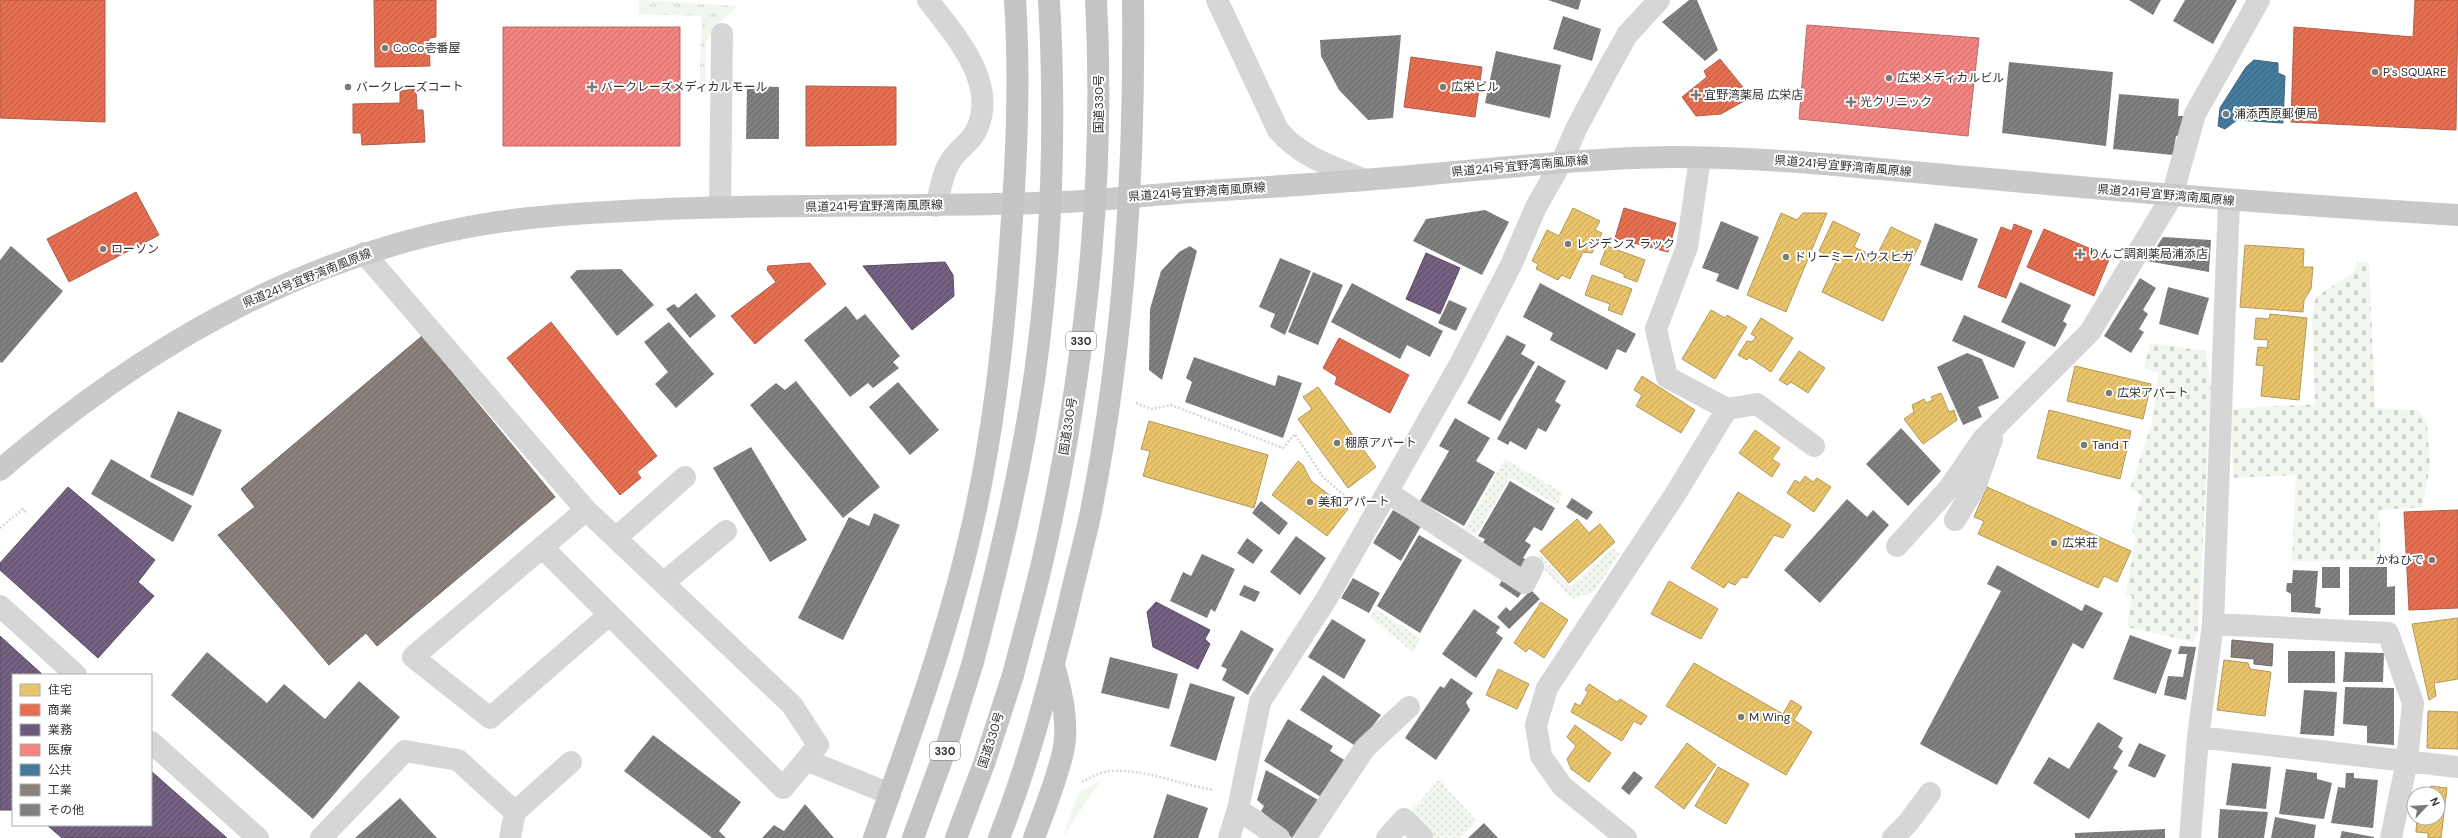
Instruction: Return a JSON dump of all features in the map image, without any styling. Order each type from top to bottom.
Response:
[{"type":"highway","points":[[874,838],[924,698],[965,556],[985,466],[1000,368],[1013,203],[1018,45],[1015,0]]},
{"type":"highway","name":"330","points":[[913,838],[945,751],[973,662],[1000,560],[1020,465],[1035,372],[1046,280],[1053,145],[1049,0]]},
{"type":"highway","name":"国道330号","points":[[956,838],[985,761],[1012,675],[1043,560],[1061,468],[1078,362],[1094,223],[1099,141],[1096,0]]},
{"type":"highway","points":[[999,838],[1031,745],[1054,665],[1090,516],[1111,390],[1129,197],[1132,137],[1133,0]]},
{"type":"highway","points":[[1034,838],[1063,755],[1064,721],[1062,691],[1054,665]]},
{"type":"main road","name":"県道241号宜野湾南風原線","points":[[1,466],[122,374],[198,327],[271,290],[364,254],[413,240],[504,221],[557,215],[720,207],[936,206],[1013,203],[1129,197],[1366,180],[1562,161],[1700,158],[1802,162],[2229,201],[2458,215]]},
{"type":"street","points":[[928,0],[969,55],[981,87],[981,109],[977,128],[967,144],[950,162],[936,206]]},
{"type":"street","points":[[1217,0],[1278,130],[1289,144],[1312,158],[1366,180]]},
{"type":"street","points":[[1228,838],[1239,802],[1260,702],[1324,602],[1459,366],[1511,265],[1536,206],[1562,161],[1576,129],[1627,35],[1659,0]]},
{"type":"street","points":[[1897,546],[1950,487],[1983,439],[2090,332],[2172,196],[2195,114],[2259,0]]},
{"type":"street","points":[[720,207],[722,34]]},
{"type":"street","points":[[1700,158],[1687,247],[1656,329],[1667,377],[1726,409],[1757,404],[1814,446]]},
{"type":"street","points":[[2190,838],[2198,737],[2213,624],[2229,201]]},
{"type":"street","points":[[364,254],[586,510],[792,705],[818,746],[783,788],[542,548]]},
{"type":"street","points":[[1626,838],[1562,786],[1541,756],[1536,725],[1546,688],[1676,493],[1726,409]]},
{"type":"street","points":[[1955,520],[1976,485],[1997,424]]},
{"type":"street","points":[[616,538],[685,477]]},
{"type":"street","points":[[1387,492],[1525,583],[1533,567]]},
{"type":"street","points":[[586,510],[412,657],[490,718],[609,615]]},
{"type":"street","points":[[663,583],[726,531]]},
{"type":"street","points":[[0,606],[75,674]]},
{"type":"street","points":[[2213,624],[2388,633],[2413,703],[2407,761],[2391,838]]},
{"type":"street","points":[[1305,838],[1365,748],[1409,707]]},
{"type":"street","points":[[2198,737],[2458,767]]},
{"type":"street","points":[[152,743],[258,838]]},
{"type":"street","points":[[321,838],[405,751],[458,760],[515,812]]},
{"type":"street","points":[[806,760],[890,794]]},
{"type":"street","points":[[510,838],[515,812],[571,762]]},
{"type":"street","points":[[1893,838],[1930,793]]},
{"type":"street","points":[[1239,802],[1279,838]]},
{"type":"street","points":[[1386,838],[1404,819],[1422,837]]},
{"type":"path","points":[[1134,402],[1152,409],[1171,405],[1284,448],[1295,434],[1324,477],[1371,519]]},
{"type":"path","points":[[0,528],[23,509],[27,514]]},
{"type":"path","points":[[1077,784],[1109,770],[1157,775],[1239,802]]},
{"type":"green space","points":[[639,0],[738,6],[714,27],[706,43],[706,94],[699,94],[702,16],[639,14]]},
{"type":"green space","points":[[2357,262],[2369,262],[2375,408],[2418,410],[2427,422],[2430,466],[2422,507],[2379,510],[2381,560],[2292,561],[2296,475],[2233,478],[2231,409],[2315,404],[2312,315],[2316,297],[2354,272]]},
{"type":"green space","points":[[2150,343],[2206,351],[2211,386],[2198,632],[2193,642],[2127,627],[2132,596],[2126,594],[2136,537],[2132,530],[2142,495],[2130,489],[2151,426],[2159,373],[2144,368]]},
{"type":"green space","points":[[1505,459],[1563,493],[1557,505],[1510,477],[1476,535],[1465,529]]},
{"type":"green space","points":[[1613,548],[1619,554],[1594,592],[1572,599],[1535,559],[1539,554],[1570,587]]},
{"type":"green space","points":[[1375,609],[1420,638],[1413,652],[1370,617]]},
{"type":"green space","points":[[1101,780],[1062,838],[1079,793]]},
{"type":"green space","points":[[1439,780],[1477,821],[1460,838],[1413,838],[1399,824]]},
{"type":"building: 住宅","name":"レジデンス ラック","points":[[1573,208],[1600,221],[1595,230],[1602,233],[1592,253],[1583,252],[1570,279],[1562,275],[1558,280],[1536,269],[1538,264],[1532,261],[1547,230],[1559,236]]},
{"type":"building: 住宅","name":"ドリーミーハウスヒガ","points":[[1781,213],[1797,220],[1803,213],[1827,213],[1786,312],[1747,295]]},
{"type":"building: 住宅","points":[[1833,221],[1860,234],[1854,247],[1876,257],[1891,227],[1921,241],[1883,321],[1822,292],[1837,260],[1819,251]]},
{"type":"building: 住宅","points":[[2245,245],[2304,249],[2303,267],[2313,267],[2311,289],[2304,300],[2303,312],[2240,307]]},
{"type":"building: 住宅","points":[[1607,246],[1645,260],[1637,282],[1624,277],[1624,274],[1600,264]]},
{"type":"building: 住宅","points":[[1592,275],[1632,289],[1622,315],[1608,310],[1610,304],[1585,295]]},
{"type":"building: 住宅","points":[[1711,310],[1725,318],[1727,315],[1747,327],[1715,379],[1682,359]]},
{"type":"building: 住宅","points":[[2270,314],[2307,318],[2299,400],[2261,396],[2264,366],[2256,365],[2258,347],[2267,348],[2268,340],[2254,339],[2256,318],[2269,319]]},
{"type":"building: 住宅","points":[[1761,318],[1793,338],[1771,372],[1749,357],[1747,360],[1738,355],[1747,341],[1752,342],[1756,337],[1751,334]]},
{"type":"building: 住宅","points":[[1799,351],[1825,368],[1808,393],[1791,382],[1787,385],[1779,380]]},
{"type":"building: 住宅","name":"広栄アパート","points":[[2075,366],[2151,384],[2143,419],[2067,401]]},
{"type":"building: 住宅","points":[[1642,376],[1695,410],[1681,433],[1636,406],[1642,395],[1634,390]]},
{"type":"building: 住宅","name":"棚原アパート","points":[[1318,387],[1376,467],[1348,488],[1298,419],[1312,409],[1303,397]]},
{"type":"building: 住宅","points":[[1941,393],[1949,412],[1954,410],[1957,420],[1923,444],[1904,419],[1914,412],[1912,405],[1924,399],[1926,403],[1933,400],[1931,397]]},
{"type":"building: 住宅","name":"Tand T","points":[[2049,410],[2131,431],[2120,479],[2037,458]]},
{"type":"building: 住宅","points":[[1149,421],[1268,455],[1254,508],[1143,476],[1150,451],[1141,449]]},
{"type":"building: 住宅","points":[[1755,430],[1780,448],[1772,459],[1780,464],[1772,477],[1739,453]]},
{"type":"building: 住宅","name":"美和アパート","points":[[1298,461],[1303,465],[1311,481],[1348,509],[1327,536],[1272,495]]},
{"type":"building: 住宅","points":[[1805,476],[1813,482],[1817,478],[1831,487],[1814,512],[1787,493],[1795,480],[1800,483]]},
{"type":"building: 住宅","name":"広栄荘","points":[[1987,487],[2131,551],[2117,582],[2104,576],[2098,588],[1978,534],[1984,521],[1974,517]]},
{"type":"building: 住宅","points":[[1738,492],[1791,525],[1783,538],[1774,535],[1747,578],[1742,577],[1735,585],[1728,582],[1724,588],[1691,568]]},
{"type":"building: 住宅","points":[[1577,519],[1589,533],[1600,524],[1615,542],[1569,583],[1540,551]]},
{"type":"building: 住宅","points":[[1669,581],[1718,609],[1701,639],[1651,614]]},
{"type":"building: 住宅","points":[[1541,602],[1568,620],[1544,658],[1529,648],[1526,652],[1514,643]]},
{"type":"building: 住宅","points":[[2458,618],[2458,679],[2434,683],[2436,696],[2429,700],[2412,624]]},
{"type":"building: 住宅","points":[[2224,660],[2248,663],[2250,669],[2271,672],[2265,716],[2217,710]]},
{"type":"building: 住宅","name":"M Wing","points":[[1694,663],[1783,714],[1791,700],[1802,707],[1794,720],[1812,732],[1786,775],[1666,706]]},
{"type":"building: 住宅","points":[[1498,669],[1529,684],[1517,709],[1486,695]]},
{"type":"building: 住宅","points":[[1589,684],[1617,702],[1620,699],[1647,716],[1641,725],[1634,721],[1622,741],[1571,712],[1575,703],[1580,706],[1588,692],[1585,690]]},
{"type":"building: 住宅","points":[[2428,711],[2458,712],[2458,749],[2427,748]]},
{"type":"building: 住宅","points":[[1575,725],[1611,753],[1589,782],[1571,769],[1567,759],[1576,746],[1567,737]]},
{"type":"building: 住宅","points":[[1687,743],[1716,765],[1684,809],[1655,787]]},
{"type":"building: 住宅","points":[[1718,767],[1749,784],[1726,824],[1695,806]]},
{"type":"building: 住宅","points":[[2416,826],[2442,826],[2441,838],[2428,838],[2428,833],[2416,832]]},
{"type":"building: 商業","points":[[0,0],[105,0],[105,122],[0,118]]},
{"type":"building: 商業","points":[[374,0],[436,0],[436,37],[429,38],[430,66],[375,67]]},
{"type":"building: 商業","name":"P's SQUARE","points":[[2415,0],[2458,0],[2456,130],[2291,122],[2294,27],[2413,37]]},
{"type":"building: 商業","name":"広栄ビル","points":[[1411,57],[1482,67],[1475,117],[1404,107]]},
{"type":"building: 商業","points":[[1720,59],[1751,97],[1721,114],[1696,116],[1682,97],[1707,77],[1704,71]]},
{"type":"building: 商業","points":[[806,86],[896,87],[896,145],[806,146]]},
{"type":"building: 商業","points":[[416,89],[417,110],[423,110],[425,142],[362,145],[361,133],[353,133],[353,104],[400,103],[400,91]]},
{"type":"building: 商業","points":[[136,192],[159,235],[69,282],[47,239]]},
{"type":"building: 商業","points":[[1624,208],[1676,223],[1668,252],[1615,238]]},
{"type":"building: 商業","points":[[2014,224],[2032,231],[2006,298],[1978,287],[2001,227],[2012,231]]},
{"type":"building: 商業","points":[[2044,229],[2110,257],[2094,296],[2027,267]]},
{"type":"building: 商業","points":[[810,263],[826,284],[755,344],[731,316],[776,282],[767,270],[768,266]]},
{"type":"building: 商業","points":[[551,322],[657,456],[637,472],[641,478],[620,495],[507,358]]},
{"type":"building: 商業","points":[[1339,338],[1409,375],[1390,413],[1335,384],[1337,377],[1323,368]]},
{"type":"building: 商業","name":"かねひで","points":[[2458,510],[2458,608],[2409,610],[2404,512]]},
{"type":"building: 業務","points":[[1426,253],[1460,268],[1440,314],[1406,299]]},
{"type":"building: 業務","points":[[945,262],[953,275],[954,296],[912,330],[863,266]]},
{"type":"building: 業務","points":[[68,487],[155,560],[138,582],[154,596],[98,658],[0,570],[0,563]]},
{"type":"building: 業務","points":[[1156,602],[1210,630],[1205,639],[1210,644],[1198,669],[1153,647],[1147,612]]},
{"type":"building: 業務","points":[[0,636],[42,674],[12,674],[12,810],[0,810]]},
{"type":"building: 業務","points":[[152,772],[227,838],[62,838],[48,826],[152,826]]},
{"type":"building: 医療","name":"広栄メディカルビル","points":[[1807,25],[1979,38],[1968,136],[1799,119]]},
{"type":"building: 医療","name":"バークレーズメディカルモール","points":[[503,27],[680,27],[680,146],[503,146]]},
{"type":"building: 公共","points":[[2254,60],[2278,63],[2278,73],[2285,76],[2283,123],[2237,120],[2225,129],[2218,126],[2220,108],[2246,67]]},
{"type":"building: 工業","points":[[422,336],[555,497],[377,646],[366,633],[329,665],[218,535],[255,507],[241,489]]},
{"type":"building: 工業","points":[[2232,640],[2273,644],[2272,666],[2254,664],[2254,659],[2231,657]]},
{"type":"building: その他","points":[[1548,0],[1581,0],[1578,10]]},
{"type":"building: その他","points":[[1689,0],[1697,0],[1718,50],[1705,61],[1662,22]]},
{"type":"building: その他","points":[[2129,0],[2161,0],[2153,15]]},
{"type":"building: その他","points":[[2185,0],[2237,0],[2213,44],[2173,21]]},
{"type":"building: その他","points":[[1563,16],[1601,29],[1592,61],[1553,49]]},
{"type":"building: その他","points":[[1401,35],[1393,118],[1368,120],[1339,90],[1321,56],[1320,40]]},
{"type":"building: その他","points":[[1496,51],[1561,65],[1550,118],[1485,103]]},
{"type":"building: その他","points":[[2009,62],[2113,72],[2106,146],[2002,133]]},
{"type":"building: その他","points":[[747,86],[779,87],[779,139],[746,139]]},
{"type":"building: その他","points":[[2119,94],[2179,99],[2178,116],[2185,116],[2182,136],[2176,136],[2173,155],[2113,149]]},
{"type":"building: その他","points":[[1485,210],[1509,222],[1482,275],[1413,241],[1426,219]]},
{"type":"building: その他","points":[[1721,221],[1759,237],[1738,290],[1716,281],[1719,274],[1702,268]]},
{"type":"building: その他","points":[[1935,223],[1978,239],[1962,281],[1920,265]]},
{"type":"building: その他","points":[[2163,237],[2211,240],[2209,272],[2147,261]]},
{"type":"building: その他","points":[[11,246],[63,291],[2,363],[0,362],[0,260]]},
{"type":"building: その他","points":[[1190,246],[1197,251],[1162,380],[1149,370],[1150,309],[1161,271],[1179,252]]},
{"type":"building: その他","points":[[1280,258],[1311,271],[1285,335],[1270,327],[1275,314],[1259,307]]},
{"type":"building: その他","points":[[621,269],[654,305],[617,336],[570,277],[577,270]]},
{"type":"building: その他","points":[[1313,272],[1343,285],[1318,345],[1288,332]]},
{"type":"building: その他","points":[[2140,278],[2156,288],[2143,310],[2148,314],[2139,329],[2144,332],[2131,353],[2104,336]]},
{"type":"building: その他","points":[[2020,282],[2071,305],[2063,321],[2067,324],[2055,347],[2001,322]]},
{"type":"building: その他","points":[[1352,283],[1443,331],[1430,357],[1407,345],[1400,359],[1331,322]]},
{"type":"building: その他","points":[[1540,283],[1636,334],[1626,353],[1617,349],[1607,370],[1550,340],[1553,333],[1523,317]]},
{"type":"building: その他","points":[[2168,287],[2209,298],[2198,335],[2159,324]]},
{"type":"building: その他","points":[[696,293],[716,316],[690,338],[666,309],[674,304],[678,308]]},
{"type":"building: その他","points":[[1449,300],[1467,308],[1456,331],[1438,323]]},
{"type":"building: その他","points":[[846,306],[857,320],[865,314],[900,356],[893,362],[899,368],[873,388],[868,383],[850,397],[804,340]]},
{"type":"building: その他","points":[[1964,315],[2026,342],[2014,368],[1952,341]]},
{"type":"building: その他","points":[[669,322],[714,374],[676,408],[655,384],[668,372],[644,342]]},
{"type":"building: その他","points":[[1507,335],[1526,345],[1521,354],[1535,362],[1500,421],[1467,403]]},
{"type":"building: その他","points":[[1967,353],[1982,359],[1999,398],[1978,407],[1982,417],[1963,425],[1937,367]]},
{"type":"building: その他","points":[[1194,357],[1275,386],[1278,375],[1302,383],[1283,438],[1185,402],[1192,382],[1186,378]]},
{"type":"building: その他","points":[[1538,365],[1566,381],[1555,401],[1561,405],[1546,432],[1538,428],[1526,450],[1510,441],[1508,445],[1497,439]]},
{"type":"building: その他","points":[[796,381],[880,487],[843,518],[750,405],[776,383],[785,390]]},
{"type":"building: その他","points":[[898,382],[939,430],[910,455],[869,407]]},
{"type":"building: その他","points":[[178,411],[222,430],[193,496],[150,477]]},
{"type":"building: その他","points":[[1455,418],[1490,438],[1476,461],[1495,472],[1464,526],[1420,501],[1449,451],[1439,446]]},
{"type":"building: その他","points":[[1901,428],[1941,471],[1908,506],[1866,464]]},
{"type":"building: その他","points":[[751,447],[807,540],[770,562],[713,468]]},
{"type":"building: その他","points":[[111,459],[192,506],[173,542],[91,494]]},
{"type":"building: その他","points":[[1510,481],[1555,508],[1542,531],[1534,527],[1525,541],[1531,545],[1523,558],[1528,561],[1522,571],[1481,546],[1485,539],[1478,536]]},
{"type":"building: その他","points":[[1572,498],[1593,512],[1587,520],[1566,507]]},
{"type":"building: その他","points":[[1847,499],[1867,517],[1873,510],[1889,525],[1820,603],[1784,570]]},
{"type":"building: その他","points":[[1261,501],[1288,523],[1279,535],[1252,513]]},
{"type":"building: その他","points":[[1393,510],[1421,526],[1401,561],[1373,543]]},
{"type":"building: その他","points":[[874,513],[900,525],[843,640],[798,618],[849,517],[869,526]]},
{"type":"building: その他","points":[[1419,535],[1462,560],[1420,633],[1377,606]]},
{"type":"building: その他","points":[[1296,536],[1326,558],[1300,595],[1270,572]]},
{"type":"building: その他","points":[[1247,538],[1263,550],[1253,564],[1237,553]]},
{"type":"building: その他","points":[[1202,554],[1235,569],[1215,612],[1211,609],[1207,618],[1170,601],[1183,572],[1191,576]]},
{"type":"building: その他","points":[[1997,565],[2082,611],[2085,604],[2103,613],[2083,649],[2073,643],[1997,785],[1920,744],[2001,591],[1987,584]]},
{"type":"building: その他","points":[[2322,567],[2340,567],[2340,588],[2322,588]]},
{"type":"building: その他","points":[[2349,567],[2387,567],[2387,587],[2395,586],[2395,615],[2349,615]]},
{"type":"building: その他","points":[[2293,570],[2318,571],[2315,607],[2321,608],[2320,614],[2291,612],[2291,594],[2286,591],[2287,583],[2292,583]]},
{"type":"building: その他","points":[[1505,576],[1524,589],[1518,598],[1499,585]]},
{"type":"building: その他","points":[[1353,578],[1380,593],[1369,613],[1341,598]]},
{"type":"building: その他","points":[[1244,585],[1260,592],[1255,602],[1239,595]]},
{"type":"building: その他","points":[[1531,590],[1540,599],[1509,629],[1497,617],[1506,607],[1510,611]]},
{"type":"building: その他","points":[[1474,609],[1500,627],[1496,633],[1503,638],[1476,678],[1442,654]]},
{"type":"building: その他","points":[[1332,619],[1366,640],[1344,679],[1308,657]]},
{"type":"building: その他","points":[[1241,630],[1274,649],[1248,695],[1222,680],[1227,669],[1221,666]]},
{"type":"building: その他","points":[[2130,635],[2172,650],[2156,694],[2113,679]]},
{"type":"building: その他","points":[[2180,646],[2196,647],[2186,700],[2164,695],[2168,676],[2183,677],[2187,654],[2178,654]]},
{"type":"building: その他","points":[[2288,651],[2335,651],[2335,683],[2288,683]]},
{"type":"building: その他","points":[[207,652],[267,703],[284,684],[325,719],[359,681],[400,717],[313,819],[171,695]]},
{"type":"building: その他","points":[[2345,652],[2384,653],[2383,682],[2343,682]]},
{"type":"building: その他","points":[[1110,657],[1178,674],[1169,709],[1101,693]]},
{"type":"building: その他","points":[[1323,675],[1381,715],[1357,747],[1300,710]]},
{"type":"building: その他","points":[[1451,678],[1473,693],[1466,702],[1470,710],[1436,760],[1405,738],[1440,686],[1444,688]]},
{"type":"building: その他","points":[[1190,683],[1235,697],[1216,761],[1170,746]]},
{"type":"building: その他","points":[[2345,687],[2394,688],[2394,745],[2367,743],[2367,726],[2343,724]]},
{"type":"building: その他","points":[[2304,690],[2337,692],[2334,736],[2300,734]]},
{"type":"building: その他","points":[[1288,719],[1333,746],[1330,751],[1349,763],[1324,799],[1264,761]]},
{"type":"building: その他","points":[[2098,722],[2123,738],[2118,747],[2123,751],[2113,768],[2118,771],[2089,819],[2033,783],[2049,757],[2069,769]]},
{"type":"building: その他","points":[[653,735],[741,802],[719,831],[726,838],[712,838],[624,771]]},
{"type":"building: その他","points":[[2139,743],[2166,755],[2155,778],[2128,766]]},
{"type":"building: その他","points":[[2232,763],[2271,767],[2266,809],[2226,805]]},
{"type":"building: その他","points":[[2286,769],[2317,773],[2317,779],[2332,783],[2324,819],[2279,814]]},
{"type":"building: その他","points":[[1266,770],[1320,801],[1292,838],[1261,811],[1264,806],[1257,800]]},
{"type":"building: その他","points":[[1634,771],[1643,778],[1629,795],[1621,788]]},
{"type":"building: その他","points":[[2346,773],[2354,773],[2354,778],[2378,780],[2373,828],[2331,823],[2338,787],[2345,788]]},
{"type":"building: その他","points":[[1167,794],[1208,808],[1198,838],[1153,838]]},
{"type":"building: その他","points":[[400,798],[437,838],[355,838]]},
{"type":"building: その他","points":[[805,804],[834,838],[762,838],[774,825],[784,831]]},
{"type":"building: その他","points":[[2220,809],[2268,812],[2264,838],[2218,838]]},
{"type":"building: その他","points":[[2275,817],[2316,825],[2314,838],[2271,838]]},
{"type":"building: その他","points":[[1484,823],[1498,838],[1468,838]]},
{"type":"building: その他","points":[[2165,829],[2165,838],[2075,838],[2075,833]]},
{"type":"building: その他","points":[[2342,831],[2374,837],[2374,838],[2340,838]]},
{"type":"place","name":"CoCo壱番屋","points":[[385,48]]},
{"type":"place","name":"P's SQUARE","points":[[2375,72]]},
{"type":"place","name":"広栄メディカルビル","points":[[1889,78]]},
{"type":"place","name":"バークレーズコート","points":[[348,87]]},
{"type":"place","name":"バークレーズメディカルモール","points":[[592,87]]},
{"type":"place","name":"広栄ビル","points":[[1443,87]]},
{"type":"place","name":"宜野湾薬局 広栄店","points":[[1696,95]]},
{"type":"place","name":"光クリニック","points":[[1851,102]]},
{"type":"place","name":"浦添西原郵便局","points":[[2226,114]]},
{"type":"place","name":"レジデンス ラック","points":[[1568,244]]},
{"type":"place","name":"ローソン","points":[[103,249]]},
{"type":"place","name":"りんご調剤薬局浦添店","points":[[2080,254]]},
{"type":"place","name":"ドリーミーハウスヒガ","points":[[1786,257]]},
{"type":"place","name":"広栄アパート","points":[[2109,393]]},
{"type":"place","name":"棚原アパート","points":[[1337,443]]},
{"type":"place","name":"Tand T","points":[[2084,445]]},
{"type":"place","name":"美和アパート","points":[[1310,502]]},
{"type":"place","name":"広栄荘","points":[[2054,543]]},
{"type":"place","name":"かねひで","points":[[2432,560]]},
{"type":"place","name":"M Wing","points":[[1741,717]]}]
